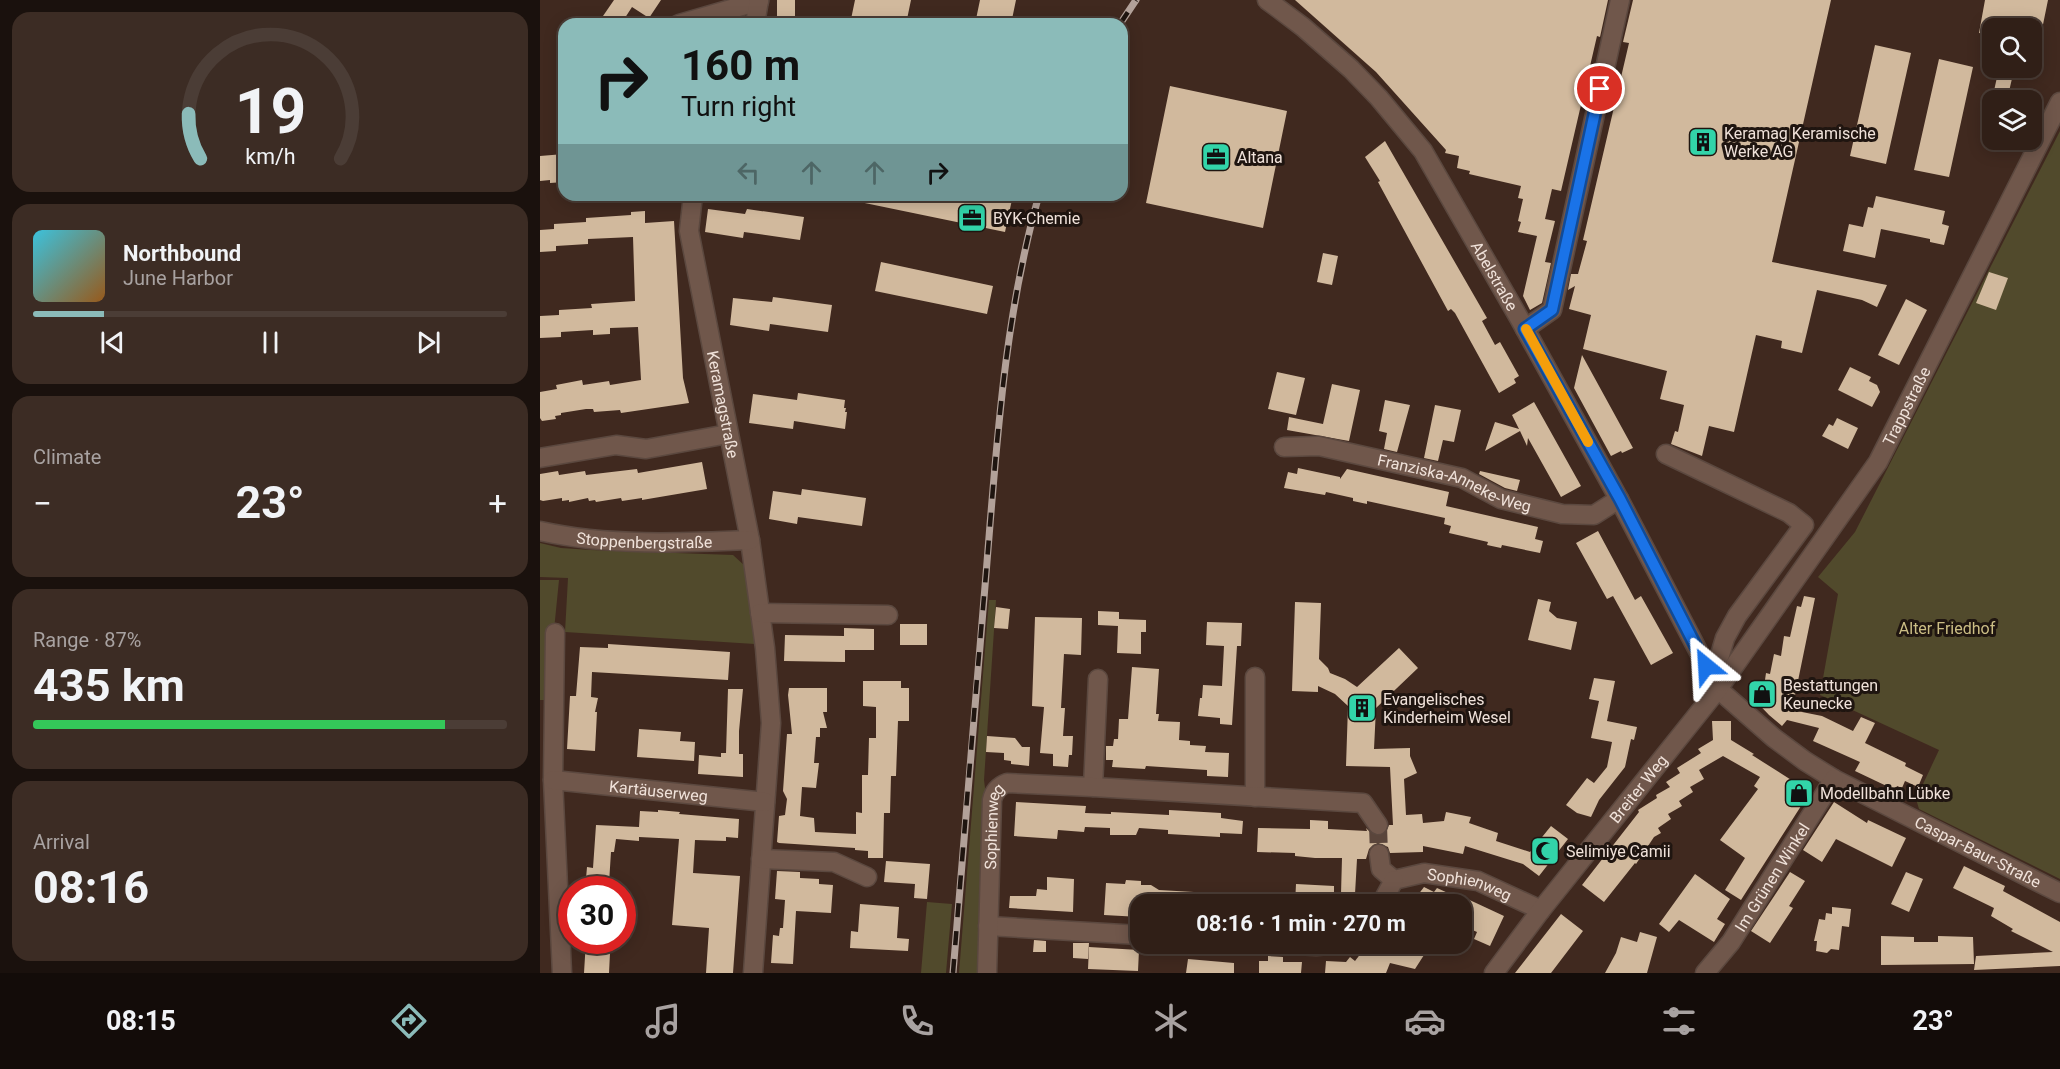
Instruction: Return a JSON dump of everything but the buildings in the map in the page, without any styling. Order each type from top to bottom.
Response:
[{"type":"street","points":[[699,18],[759,0],[756,18]]},
{"type":"street","name":"Abelstraße","points":[[1267,0],[1303,27],[1351,69],[1379,98],[1423,151],[1620,499],[1718,690]]},
{"type":"street","points":[[1525,329],[1552,310],[1620,0]]},
{"type":"street","name":"Trappstraße","points":[[1718,690],[1878,462],[2060,102]]},
{"type":"street","name":"Keramagstraße","points":[[692,201],[689,231],[750,540],[771,723],[753,973]]},
{"type":"street","points":[[540,458],[616,445],[646,449],[729,434]]},
{"type":"street","name":"Franziska-Anneke-Weg","points":[[1284,447],[1318,446],[1462,478],[1501,499],[1562,514],[1594,515],[1620,499]]},
{"type":"street","points":[[1666,454],[1789,513],[1804,525],[1737,616],[1725,638],[1720,654],[1706,666]]},
{"type":"street","name":"Stoppenbergstraße","points":[[540,531],[569,538],[679,543],[750,540]]},
{"type":"street","points":[[760,613],[888,615]]},
{"type":"street","points":[[555,633],[554,780],[562,973]]},
{"type":"street","points":[[1255,677],[1255,797]]},
{"type":"street","points":[[1094,786],[1098,679]]},
{"type":"street","name":"Caspar-Baur-Straße","points":[[1718,690],[1774,738],[1834,779],[2060,893]]},
{"type":"street","name":"Breiter Weg","points":[[1494,973],[1541,910],[1718,690]]},
{"type":"street","name":"Im Grünen Winkel","points":[[1705,973],[1731,942],[1834,779]]},
{"type":"street","name":"Kartäuserweg","points":[[554,780],[765,802]]},
{"type":"street","name":"Sophienweg","points":[[987,973],[994,794],[1002,785],[1008,783],[1094,786],[1363,803],[1378,825]]},
{"type":"street","points":[[1379,854],[1381,869],[1394,880],[1386,894]]},
{"type":"street","points":[[761,859],[834,862],[867,877]]},
{"type":"street","name":"Sophienweg","points":[[1394,880],[1424,873],[1478,881],[1541,910]]},
{"type":"street","points":[[988,926],[1130,934]]},
{"type":"green space","name":"Alter Friedhof","points":[[2060,131],[2060,879],[1919,809],[1916,799],[1939,750],[1820,695],[1838,594],[1818,577],[1855,532]]},
{"type":"green space","points":[[540,543],[561,548],[591,550],[733,555],[745,566],[752,603],[755,644],[565,632],[568,578],[540,577]]},
{"type":"green space","points":[[540,580],[559,580],[547,700],[540,700]]},
{"type":"green space","points":[[989,600],[996,600],[984,780],[986,796],[979,973],[959,973]]},
{"type":"green space","points":[[927,902],[952,904],[946,973],[921,973]]},
{"type":"tunnel","points":[[1378,825],[1379,854]]},
{"type":"railway","points":[[1124,18],[1136,0]]},
{"type":"railway","points":[[953,973],[1004,377],[1018,285],[1037,201]]},
{"type":"slow traffic","points":[[1526,329],[1588,442]]},
{"type":"place","name":"Keramag Keramische Werke AG","points":[[1703,142]]},
{"type":"place","name":"Altana","points":[[1216,157]]},
{"type":"place","name":"BYK-Chemie","points":[[972,218]]},
{"type":"place","name":"Bestattungen Keunecke","points":[[1762,694]]},
{"type":"place","name":"Evangelisches Kinderheim Wesel","points":[[1362,708]]},
{"type":"place","name":"Modellbahn Lübke","points":[[1799,793]]},
{"type":"place","name":"Selimiye Camii","points":[[1545,851]]},
{"type":"route","points":[[1600,89],[1552,310],[1525,329],[1620,499],[1706,666]]}]
